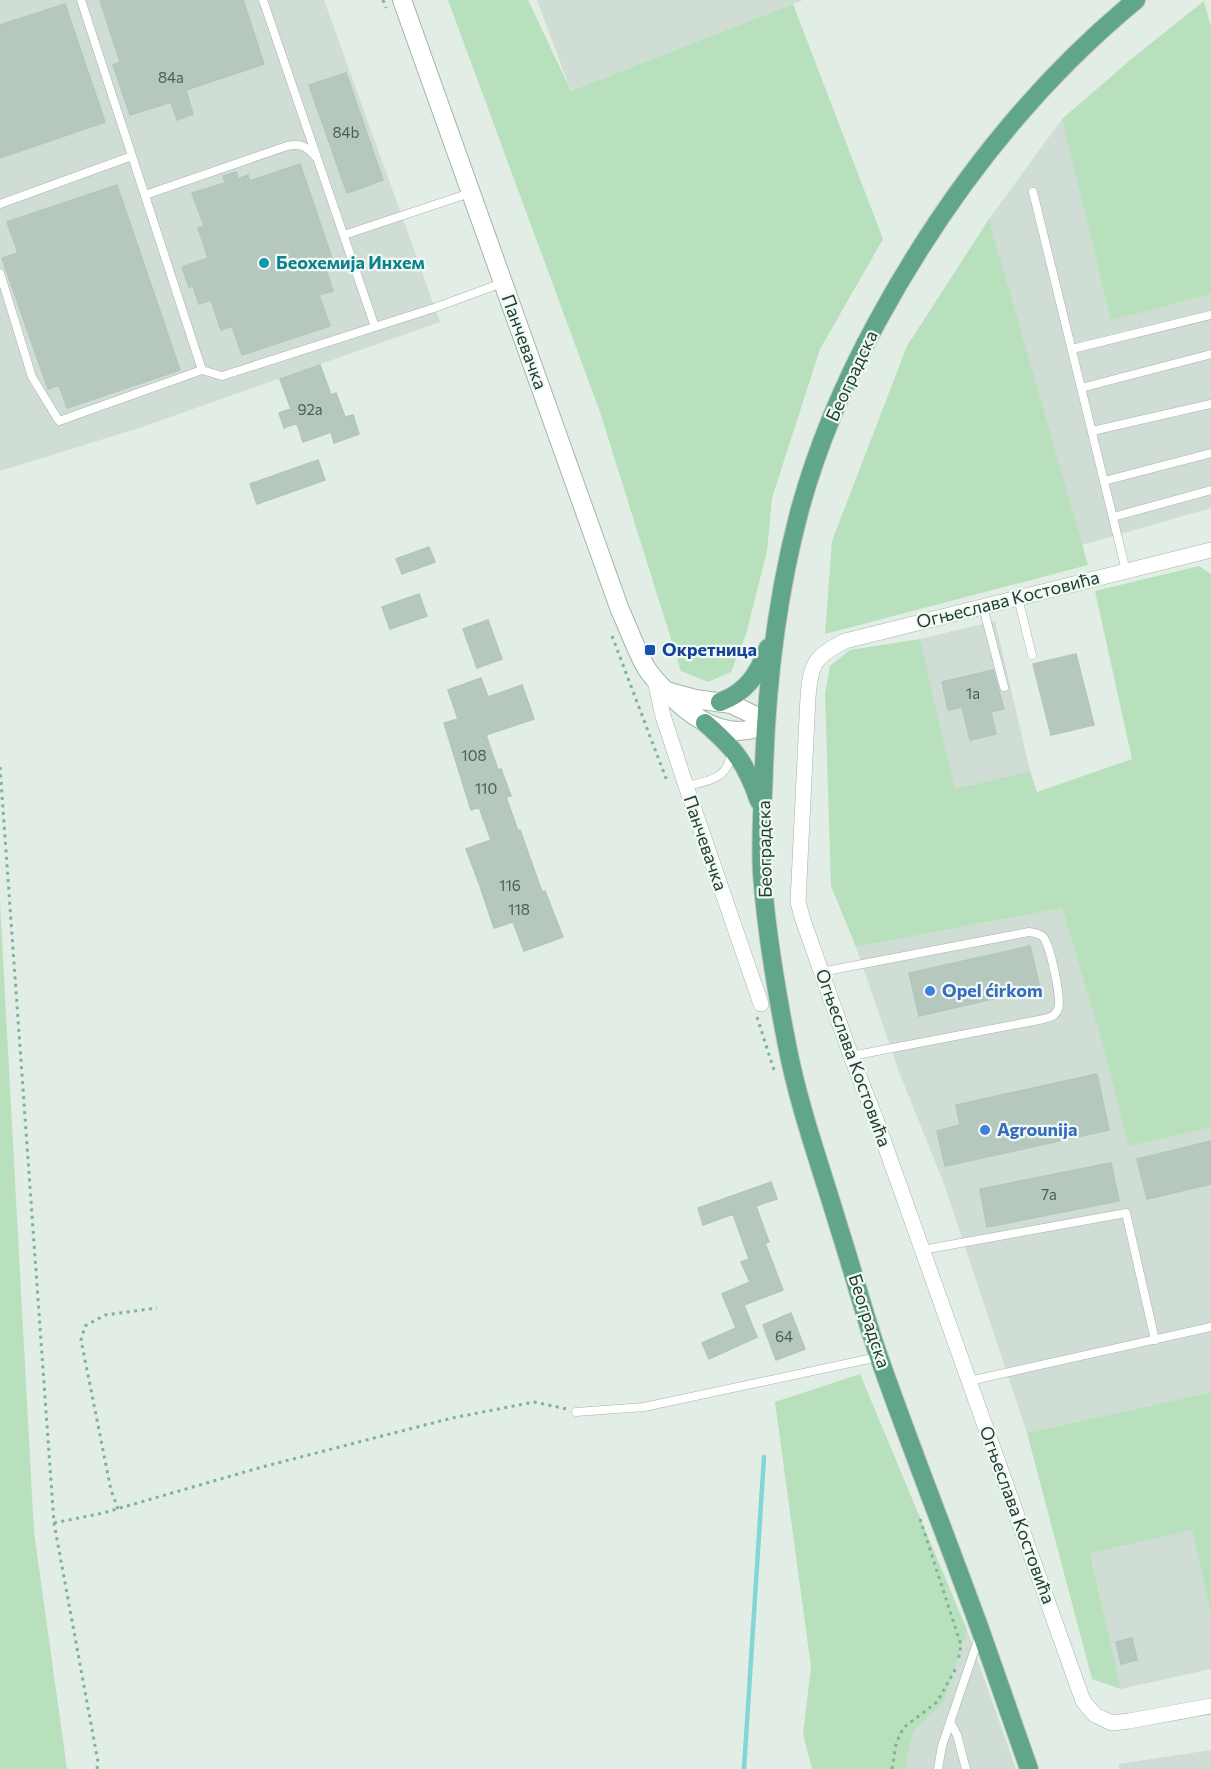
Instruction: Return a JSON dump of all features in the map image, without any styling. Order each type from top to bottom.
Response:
[{"type":"main road","name":"Београдска","points":[[1029,1769],[879,1357],[803,1108],[787,1046],[772,953],[762,869],[766,723],[773,636],[785,573],[810,477],[849,378],[891,297],[931,231],[997,140],[1067,62],[1136,0]]},
{"type":"main road","points":[[720,702],[731,698],[756,674],[773,636]]},
{"type":"main road","points":[[705,723],[742,760],[753,781],[763,810]]},
{"type":"street","name":"Панчевачка","points":[[402,0],[620,610],[639,654],[660,685],[663,716],[678,788],[757,1006]]},
{"type":"street","name":"Огњеслава Костовића","points":[[1211,550],[845,641],[819,656],[809,679],[798,902],[821,972],[1083,1701],[1095,1715],[1112,1723],[1211,1706]]},
{"type":"street","points":[[660,685],[695,699],[739,707],[766,723]]},
{"type":"street","points":[[660,685],[683,708],[705,723],[733,730],[750,730],[766,723]]},
{"type":"lane","points":[[81,0],[202,370]]},
{"type":"lane","points":[[263,0],[375,327]]},
{"type":"lane","points":[[145,195],[286,146],[297,144],[308,148],[318,160]]},
{"type":"lane","points":[[0,204],[132,156]]},
{"type":"lane","points":[[344,235],[471,192]]},
{"type":"lane","points":[[1033,192],[1126,571]]},
{"type":"lane","points":[[0,273],[32,377],[59,421],[202,370],[222,376],[503,283]]},
{"type":"lane","points":[[1072,348],[1211,315]]},
{"type":"lane","points":[[1081,388],[1211,354]]},
{"type":"lane","points":[[1092,432],[1211,404]]},
{"type":"lane","points":[[1104,481],[1211,453]]},
{"type":"lane","points":[[1113,517],[1211,490]]},
{"type":"lane","points":[[1018,598],[1032,655]]},
{"type":"lane","points":[[983,607],[1004,687]]},
{"type":"lane","points":[[678,788],[707,782],[720,776],[731,760],[731,747]]},
{"type":"lane","points":[[821,972],[1029,932],[1044,937],[1060,1001],[1054,1016],[1044,1020],[851,1056]]},
{"type":"lane","points":[[922,1250],[1126,1213],[1155,1340]]},
{"type":"lane","points":[[969,1381],[1211,1328]]},
{"type":"lane","points":[[576,1412],[644,1407],[879,1357]]},
{"type":"lane","points":[[938,1769],[942,1746],[981,1633]]},
{"type":"lane","points":[[950,1722],[957,1735],[966,1769]]},
{"type":"path","points":[[383,0],[388,14]]},
{"type":"path","points":[[612,636],[678,788]]},
{"type":"path","points":[[0,767],[54,1522],[98,1762],[97,1769]]},
{"type":"path","points":[[757,1006],[777,1080]]},
{"type":"path","points":[[118,1509],[111,1490],[81,1340],[86,1326],[105,1315],[157,1308]]},
{"type":"path","points":[[54,1522],[118,1509],[262,1467],[452,1418],[534,1402],[576,1412]]},
{"type":"path","points":[[892,1769],[896,1744],[903,1728],[937,1701],[957,1665],[961,1645],[918,1512]]},
{"type":"shaded area","points":[[0,0],[324,0],[440,322],[139,428],[0,471]]},
{"type":"shaded area","points":[[537,0],[803,0],[571,91]]},
{"type":"shaded area","points":[[1062,119],[1111,319],[1211,294],[1211,508],[1082,545],[989,219]]},
{"type":"shaded area","points":[[995,621],[1030,771],[955,789],[920,639]]},
{"type":"shaded area","points":[[1062,908],[1129,1144],[1211,1126],[1211,1392],[1027,1433],[944,1184],[899,1072],[856,947]]},
{"type":"shaded area","points":[[1192,1530],[1211,1614],[1211,1669],[1121,1689],[1090,1552]]},
{"type":"shaded area","points":[[967,1630],[1016,1769],[908,1769],[905,1759],[914,1731],[944,1702]]},
{"type":"shaded area","points":[[1211,1750],[1211,1769],[1120,1769],[1118,1764]]},
{"type":"green space","points":[[448,0],[528,0],[571,91],[793,4],[883,239],[820,349],[772,498],[767,551],[746,634],[731,672],[708,682],[681,671],[600,412]]},
{"type":"green space","points":[[1204,1],[1211,27],[1211,294],[1111,320],[1062,119]]},
{"type":"green space","points":[[989,219],[1088,565],[825,634],[832,541],[907,346]]},
{"type":"green space","points":[[1199,566],[1211,574],[1211,1127],[1129,1146],[1100,1036],[1062,908],[856,947],[831,886],[825,694],[830,666],[850,650],[920,639],[955,789],[1030,771],[1037,792],[1132,759],[1095,591]]},
{"type":"green space","points":[[0,903],[34,1532],[67,1769],[0,1769]]},
{"type":"green space","points":[[860,1374],[967,1630],[944,1702],[914,1731],[906,1759],[908,1769],[812,1769],[803,1734],[811,1667],[775,1402]]},
{"type":"green space","points":[[1211,1392],[1211,1614],[1192,1530],[1090,1553],[1121,1689],[1092,1679],[1027,1433]]},
{"type":"building","points":[[100,0],[243,0],[264,64],[186,90],[193,114],[177,120],[171,102],[130,115],[113,65],[120,62]]},
{"type":"building","points":[[65,4],[105,122],[0,158],[0,25]]},
{"type":"building","points":[[346,73],[383,180],[347,193],[309,85]]},
{"type":"building","name":"Беохемија Инхем","points":[[300,164],[335,267],[326,270],[333,291],[319,295],[330,326],[242,355],[232,326],[221,330],[211,300],[199,304],[193,286],[189,287],[182,267],[208,258],[198,228],[204,226],[192,193],[225,183],[223,176],[236,172],[238,179],[248,175],[250,181]]},
{"type":"building","points":[[117,185],[180,370],[67,408],[59,385],[48,389],[2,258],[18,253],[7,222]]},
{"type":"building","points":[[320,365],[331,395],[336,393],[345,417],[353,415],[359,434],[334,443],[331,432],[303,442],[297,423],[284,428],[279,413],[291,409],[280,379]]},
{"type":"building","points":[[318,460],[325,480],[257,504],[250,484]]},
{"type":"building","points":[[429,547],[435,562],[402,574],[396,559]]},
{"type":"building","points":[[419,594],[427,616],[390,629],[382,607]]},
{"type":"building","points":[[488,620],[502,659],[477,668],[463,629]]},
{"type":"building","points":[[1076,654],[1094,725],[1051,735],[1033,664]]},
{"type":"building","points":[[993,670],[1004,709],[991,712],[996,734],[970,740],[962,707],[948,710],[942,682]]},
{"type":"building","points":[[481,678],[488,697],[522,685],[534,719],[486,735],[498,770],[501,769],[511,796],[506,797],[518,831],[520,830],[542,892],[545,891],[563,937],[524,951],[513,922],[494,928],[466,849],[491,840],[479,807],[471,810],[444,723],[458,719],[448,690]]},
{"type":"building","points":[[1030,946],[1040,988],[919,1016],[909,973]]},
{"type":"building","points":[[1097,1074],[1109,1130],[945,1166],[937,1131],[960,1125],[956,1105]]},
{"type":"building","points":[[1211,1141],[1211,1184],[1147,1199],[1137,1159]]},
{"type":"building","points":[[1111,1163],[1119,1201],[987,1227],[980,1189]]},
{"type":"building","points":[[771,1182],[777,1199],[756,1206],[769,1242],[765,1243],[783,1290],[744,1305],[757,1337],[709,1359],[702,1343],[736,1328],[722,1294],[750,1282],[741,1262],[749,1259],[733,1214],[703,1225],[698,1208]]},
{"type":"building","points":[[791,1313],[805,1349],[776,1360],[763,1325]]},
{"type":"building","points":[[1132,1638],[1137,1660],[1121,1664],[1116,1642]]},
{"type":"waterway","points":[[744,1769],[764,1457]]},
{"type":"place","name":"Беохемија Инхем","points":[[264,263]]},
{"type":"place","name":"Окретница","points":[[650,650]]},
{"type":"place","name":"Opel ćirkom","points":[[930,991]]},
{"type":"place","name":"Agrounija","points":[[985,1130]]}]
